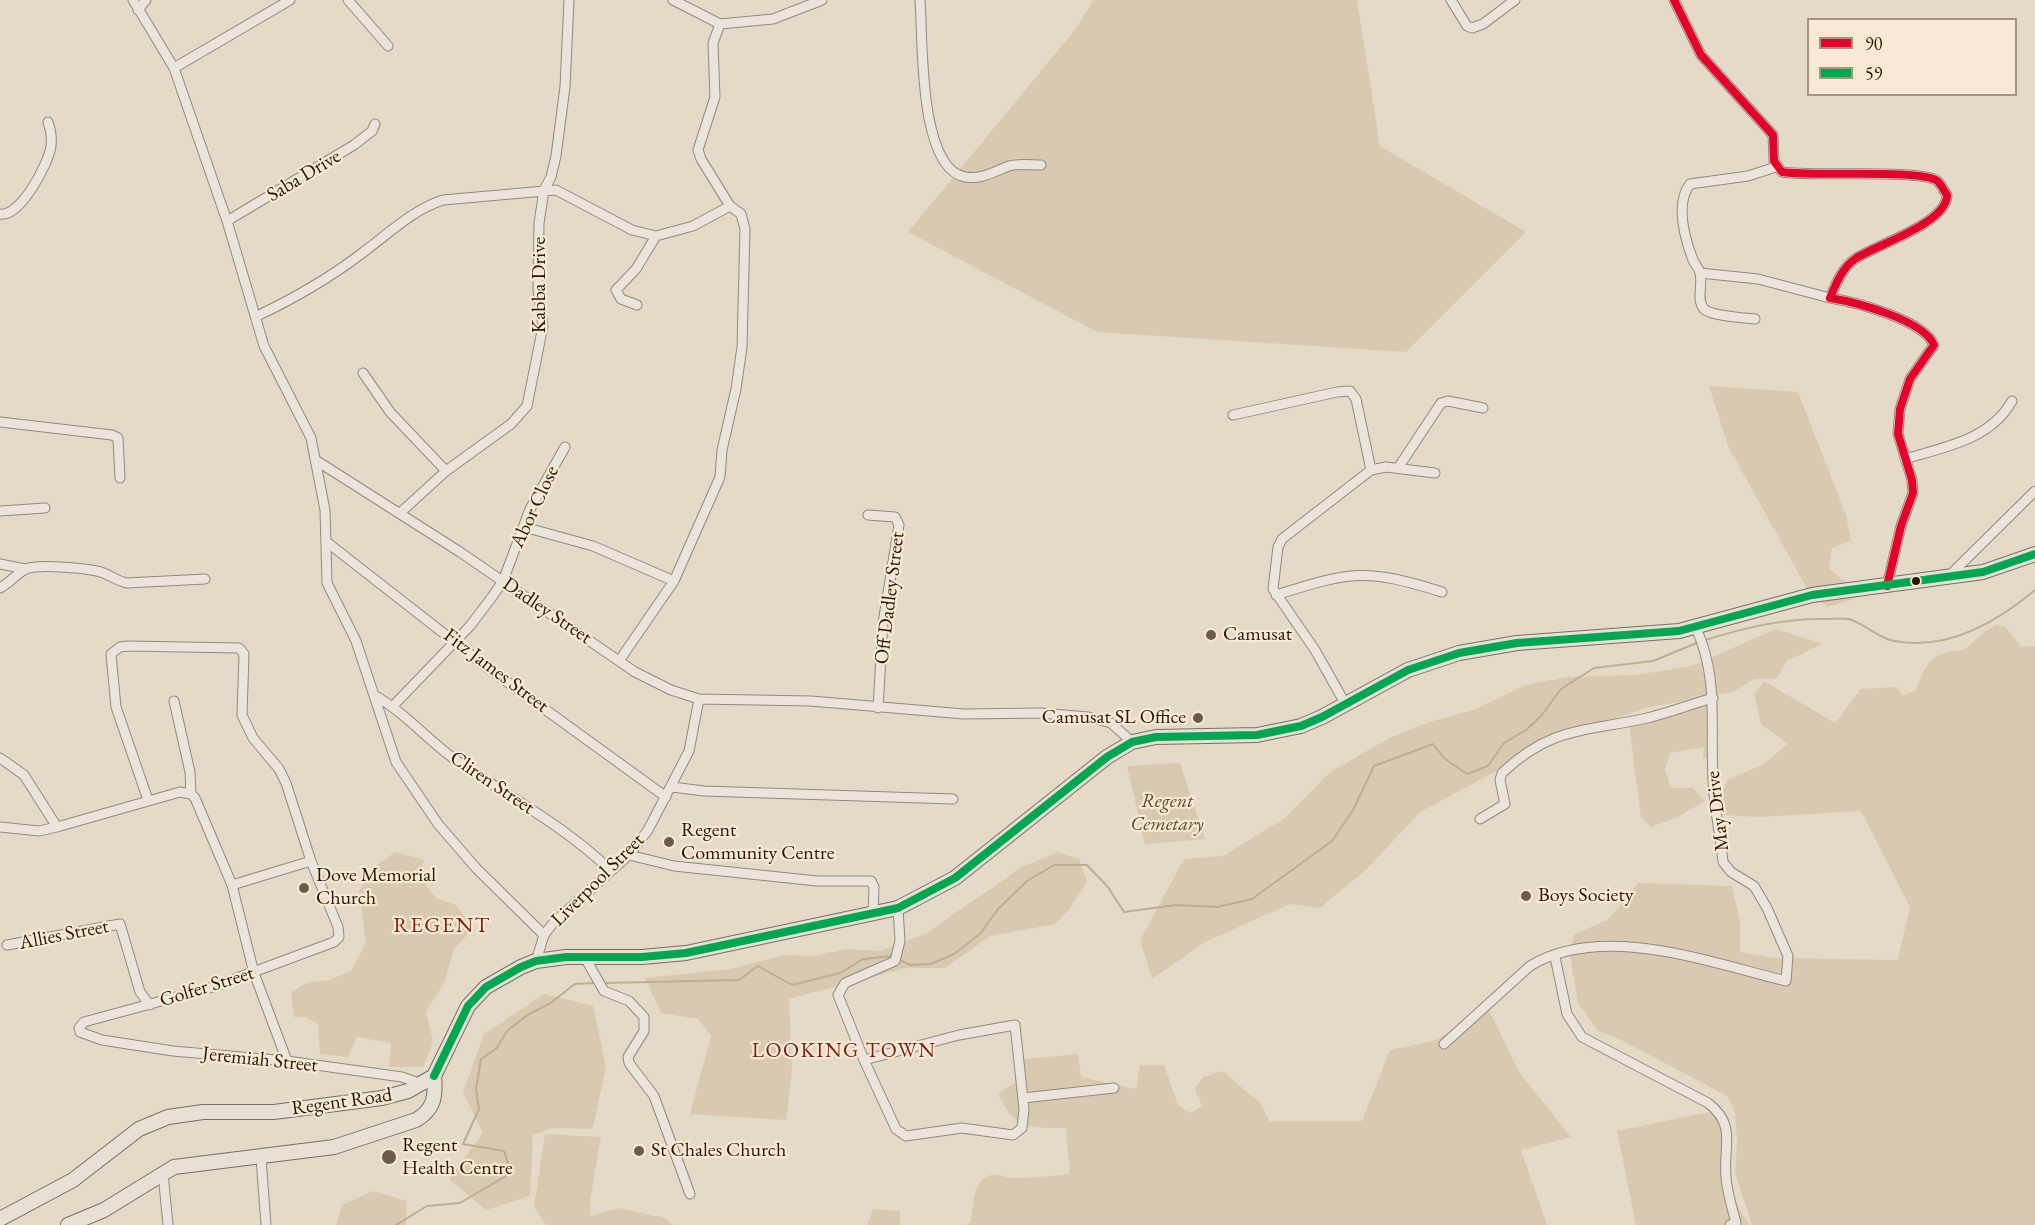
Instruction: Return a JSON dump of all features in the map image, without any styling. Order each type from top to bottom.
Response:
[{"type":"main road","points":[[431,1084],[468,1006],[500,978],[536,961],[584,956],[642,957],[686,953],[898,908],[955,878],[1107,757],[1132,742],[1156,737],[1257,735],[1278,732],[1312,722],[1408,670],[1459,653],[1517,643],[1698,632],[1812,596],[1983,572],[2035,554]]},
{"type":"main road","name":"Regent Road","points":[[0,1219],[73,1180],[139,1129],[168,1117],[203,1112],[274,1112],[325,1103],[382,1098],[431,1084],[428,1113],[416,1120],[334,1147],[261,1158],[183,1165],[163,1173],[104,1210],[68,1225]]},
{"type":"street","points":[[133,0],[174,68],[227,221],[267,354],[303,419],[317,461],[328,543],[327,583],[356,641],[396,762],[419,799],[476,868],[544,935]]},
{"type":"street","points":[[138,10],[146,0]]},
{"type":"street","points":[[174,68],[290,0]]},
{"type":"street","points":[[348,0],[388,46]]},
{"type":"street","name":"Kabba Drive","points":[[400,513],[446,471],[511,424],[527,406],[543,327],[538,272],[544,190],[553,170],[561,122],[569,0]]},
{"type":"street","points":[[673,0],[720,24],[773,19],[822,0]]},
{"type":"street","points":[[920,0],[923,67],[932,136],[943,161],[955,174],[975,178],[1012,165],[1041,165]]},
{"type":"street","points":[[1451,0],[1467,26],[1472,28],[1483,24],[1515,0]]},
{"type":"street","points":[[1674,0],[1701,55],[1773,135],[1776,167],[1782,172],[1930,178],[1940,184],[1947,195],[1944,207],[1918,227],[1854,259],[1840,275],[1830,298]]},
{"type":"street","points":[[619,661],[674,581],[718,485],[722,450],[736,389],[742,346],[745,229],[741,214],[730,206],[701,159],[698,150],[715,97],[713,43],[720,24]]},
{"type":"street","points":[[0,214],[6,215],[15,210],[46,161],[51,145],[48,122]]},
{"type":"street","name":"Saba Drive","points":[[227,221],[361,141],[372,131],[375,124]]},
{"type":"street","points":[[1755,320],[1711,313],[1704,309],[1701,300],[1700,273],[1693,260],[1683,222],[1685,191],[1690,184],[1700,181],[1748,176],[1776,167]]},
{"type":"street","points":[[257,315],[311,289],[431,204],[455,197],[544,190],[561,192],[632,230],[656,236],[693,226],[730,206]]},
{"type":"street","points":[[637,305],[621,299],[616,290],[636,269],[656,236]]},
{"type":"street","points":[[1700,273],[1758,279],[1869,306],[1919,330],[1931,339],[1932,351],[1910,379],[1900,409],[1898,434],[1912,480],[1911,502],[1901,526],[1887,586]]},
{"type":"street","points":[[363,373],[390,412],[446,471]]},
{"type":"street","points":[[1233,415],[1337,392],[1350,392],[1356,399],[1371,470]]},
{"type":"street","points":[[1398,468],[1441,403],[1448,401],[1483,408]]},
{"type":"street","points":[[1905,459],[1965,441],[1986,430],[2005,413],[2012,401]]},
{"type":"street","points":[[0,422],[112,435],[118,438],[120,446],[120,478]]},
{"type":"street","name":"Abor Close","points":[[393,706],[481,613],[503,581],[540,490],[565,447]]},
{"type":"street","name":"Dadley Street","points":[[317,461],[503,581],[546,613],[590,639],[619,661],[657,684],[699,699],[811,701],[878,708],[941,710],[964,714],[1041,713],[1088,717],[1111,723],[1132,742]]},
{"type":"street","points":[[1346,705],[1315,650],[1276,596],[1272,583],[1278,547],[1282,538],[1371,470],[1398,468],[1435,473]]},
{"type":"street","points":[[1947,578],[2035,491]]},
{"type":"street","points":[[0,511],[45,508]]},
{"type":"street","name":"Off Dadley Street","points":[[868,515],[896,517],[900,525],[883,623],[878,708]]},
{"type":"street","points":[[524,527],[593,546],[674,581]]},
{"type":"street","name":"Fitz James Street","points":[[328,543],[488,668],[666,797]]},
{"type":"street","points":[[0,564],[25,570],[38,567],[96,571],[116,581],[140,584],[164,580],[205,579]]},
{"type":"street","points":[[0,588],[15,580],[25,570]]},
{"type":"street","points":[[1276,596],[1328,579],[1364,574],[1395,577],[1442,592]]},
{"type":"street","name":"May Drive","points":[[1555,957],[1587,948],[1632,948],[1681,956],[1786,981],[1788,956],[1764,902],[1754,886],[1731,872],[1724,862],[1713,782],[1713,698],[1706,654],[1698,632]]},
{"type":"street","points":[[148,800],[116,707],[111,654],[120,647],[128,646],[235,647],[242,650],[242,715],[253,738],[279,769],[286,783],[311,861],[232,885]]},
{"type":"street","name":"Cliren Street","points":[[374,695],[393,706],[445,752],[562,830],[610,870]]},
{"type":"street","points":[[1480,819],[1505,804],[1500,780],[1502,773],[1549,738],[1582,729],[1647,718],[1713,698]]},
{"type":"street","name":"Liverpool Street","points":[[536,961],[544,935],[610,870],[629,855],[648,830],[689,751],[699,699]]},
{"type":"street","points":[[174,701],[190,772],[191,794],[199,804],[232,885],[254,973],[287,1061]]},
{"type":"street","points":[[0,758],[24,775],[57,828]]},
{"type":"street","points":[[672,787],[704,791],[953,799]]},
{"type":"street","points":[[0,827],[39,831],[57,828],[148,800],[180,792],[191,794]]},
{"type":"street","points":[[629,855],[674,866],[817,881],[871,881],[874,887],[873,915]]},
{"type":"street","name":"Golfer Street","points":[[83,1034],[79,1028],[84,1022],[150,1005],[254,973],[334,942],[339,937],[338,927],[311,861]]},
{"type":"street","points":[[864,1060],[960,1035],[1015,1025],[1023,1098],[1023,1125],[1017,1134],[962,1128],[901,1135],[864,1060],[839,1000],[838,991],[845,983],[895,961],[900,941],[898,908]]},
{"type":"street","name":"Allies Street","points":[[7,945],[120,924],[140,992],[150,1005]]},
{"type":"street","points":[[584,956],[604,991],[629,1001],[644,1017],[644,1031],[628,1057],[629,1063],[654,1096],[690,1194]]},
{"type":"street","points":[[1444,1044],[1530,966],[1555,957],[1567,1014],[1582,1037],[1708,1103],[1719,1111],[1725,1122],[1728,1138],[1725,1173],[1736,1223],[1730,1225]]},
{"type":"street","name":"Jeremiah Street","points":[[83,1034],[102,1040],[172,1051],[287,1061],[394,1076],[431,1084]]},
{"type":"street","points":[[1023,1098],[1114,1089]]},
{"type":"street","points":[[261,1158],[266,1225]]},
{"type":"street","points":[[163,1173],[168,1225]]},
{"type":"green space","points":[[1094,0],[1357,0],[1380,146],[1526,232],[1406,352],[1097,332],[908,232],[1074,31]]},
{"type":"green space","points":[[1709,386],[1798,392],[1846,515],[1851,540],[1832,548],[1829,569],[1863,596],[1827,607],[1806,587],[1728,446]]},
{"type":"green space","points":[[1996,625],[2005,626],[2021,647],[2035,646],[2035,1225],[1752,1225],[1735,1173],[1737,1142],[1735,1113],[1727,1096],[1619,1039],[1598,1031],[1578,1003],[1570,956],[1574,934],[1608,920],[1638,883],[1732,886],[1740,922],[1740,952],[1774,958],[1898,960],[1910,907],[1861,811],[1759,817],[1722,815],[1721,796],[1727,780],[1762,765],[1788,744],[1761,724],[1754,694],[1764,681],[1835,723],[1861,689],[1896,687],[1903,696],[1916,690],[1927,665],[1932,660],[1944,653],[1964,650],[1984,632]]},
{"type":"green space","points":[[1776,629],[1822,644],[1787,661],[1776,679],[1755,679],[1732,692],[1645,708],[1583,731],[1517,760],[1420,812],[1368,868],[1320,908],[1290,904],[1205,942],[1152,979],[1140,940],[1184,859],[1223,856],[1285,818],[1329,773],[1391,737],[1433,721],[1476,709],[1526,685],[1568,677],[1635,675],[1692,666]]},
{"type":"green space","points":[[1709,703],[1709,759],[1703,757],[1704,747],[1670,753],[1665,770],[1671,788],[1693,788],[1705,801],[1678,817],[1651,827],[1641,817],[1629,725],[1670,716]]},
{"type":"green space","name":"Regent Cemetary","points":[[1180,763],[1205,839],[1145,844],[1127,766]]},
{"type":"green space","points":[[395,852],[424,860],[419,876],[436,898],[456,905],[469,923],[468,934],[454,949],[444,983],[426,1012],[433,1042],[423,1067],[389,1067],[391,1043],[357,1037],[348,1057],[320,1054],[318,1024],[306,1017],[294,1017],[291,992],[306,983],[329,980],[351,971],[366,943],[359,891],[376,866]]},
{"type":"green space","points":[[1058,852],[1079,859],[1087,882],[1056,924],[990,936],[945,968],[906,968],[789,999],[792,1069],[786,1120],[690,1114],[711,1036],[698,1019],[661,1013],[645,978],[731,969],[784,955],[813,956],[847,949],[880,951],[925,934],[1022,867]]},
{"type":"green space","points":[[544,994],[593,1006],[606,1066],[593,1129],[553,1128],[533,1135],[530,1196],[486,1210],[449,1179],[483,1133],[463,1092],[484,1034]]},
{"type":"green space","points":[[1489,1010],[1519,1072],[1571,1137],[1521,1150],[1547,1225],[966,1225],[971,1222],[974,1199],[979,1184],[990,1175],[1011,1178],[1070,1174],[1066,1128],[1042,1128],[1016,1120],[998,1093],[1015,1083],[1015,1060],[1078,1054],[1081,1077],[1136,1089],[1140,1065],[1164,1065],[1178,1105],[1191,1113],[1202,1106],[1195,1089],[1203,1077],[1223,1071],[1262,1105],[1269,1121],[1362,1121],[1390,1050],[1433,1041]]},
{"type":"green space","points":[[1713,1111],[1720,1116],[1725,1159],[1735,1200],[1750,1225],[1636,1225],[1617,1131]]},
{"type":"green space","points":[[545,1134],[601,1137],[590,1201],[591,1216],[619,1208],[665,1218],[673,1225],[546,1225],[534,1207]]},
{"type":"green space","points":[[373,1191],[407,1201],[406,1225],[336,1225],[342,1205]]},
{"type":"green space","points":[[873,1209],[900,1211],[900,1225],[867,1225]]},
{"type":"waterway","points":[[1705,640],[1779,622],[1849,619],[1894,641],[1933,642],[1970,632],[2004,613],[2035,590]]},
{"type":"waterway","points":[[900,960],[910,965],[931,964],[954,954],[980,934],[998,909],[1027,881],[1054,865],[1087,865],[1108,887],[1124,912],[1176,905],[1217,907],[1252,899],[1332,841],[1353,810],[1374,766],[1433,744],[1445,759],[1467,774],[1488,766],[1504,743],[1526,730],[1541,716],[1561,689],[1594,668],[1653,661],[1699,642]]},
{"type":"waterway","points":[[604,983],[739,980],[758,966],[792,985],[840,973],[863,959],[892,956]]},
{"type":"waterway","points":[[396,1225],[427,1206],[460,1203],[511,1173],[504,1151],[463,1144],[479,1109],[476,1089],[481,1059],[497,1048],[507,1031],[529,1014],[549,1004],[575,984],[595,983]]},
{"type":"transit line","name":"90","points":[[1674,0],[1701,55],[1773,135],[1774,161],[1782,172],[1925,177],[1938,181],[1947,195],[1944,206],[1923,224],[1850,263],[1830,298],[1871,308],[1903,320],[1928,336],[1934,345],[1910,379],[1900,409],[1898,434],[1912,480],[1913,493],[1901,526],[1887,586]]},
{"type":"transit line","name":"59","points":[[434,1076],[468,1006],[486,987],[521,967],[536,961],[566,957],[642,957],[686,953],[898,908],[955,878],[1107,757],[1132,742],[1156,737],[1257,735],[1301,726],[1408,670],[1459,653],[1517,643],[1679,631],[1812,595],[1983,572],[2035,554]]},
{"type":"place","name":"Camusat","points":[[1211,635]]},
{"type":"place","name":"Camusat SL Office","points":[[1198,718]]},
{"type":"place","name":"Regent Community Centre","points":[[669,842]]},
{"type":"place","name":"Dove Memorial Church","points":[[304,888]]},
{"type":"place","name":"Boys Society","points":[[1526,896]]},
{"type":"place","name":"St Chales Church","points":[[639,1151]]},
{"type":"place","name":"Regent Health Centre","points":[[389,1157]]},
{"type":"district","name":"REGENT","points":[[442,926]]},
{"type":"district","name":"LOOKING TOWN","points":[[844,1051]]}]
